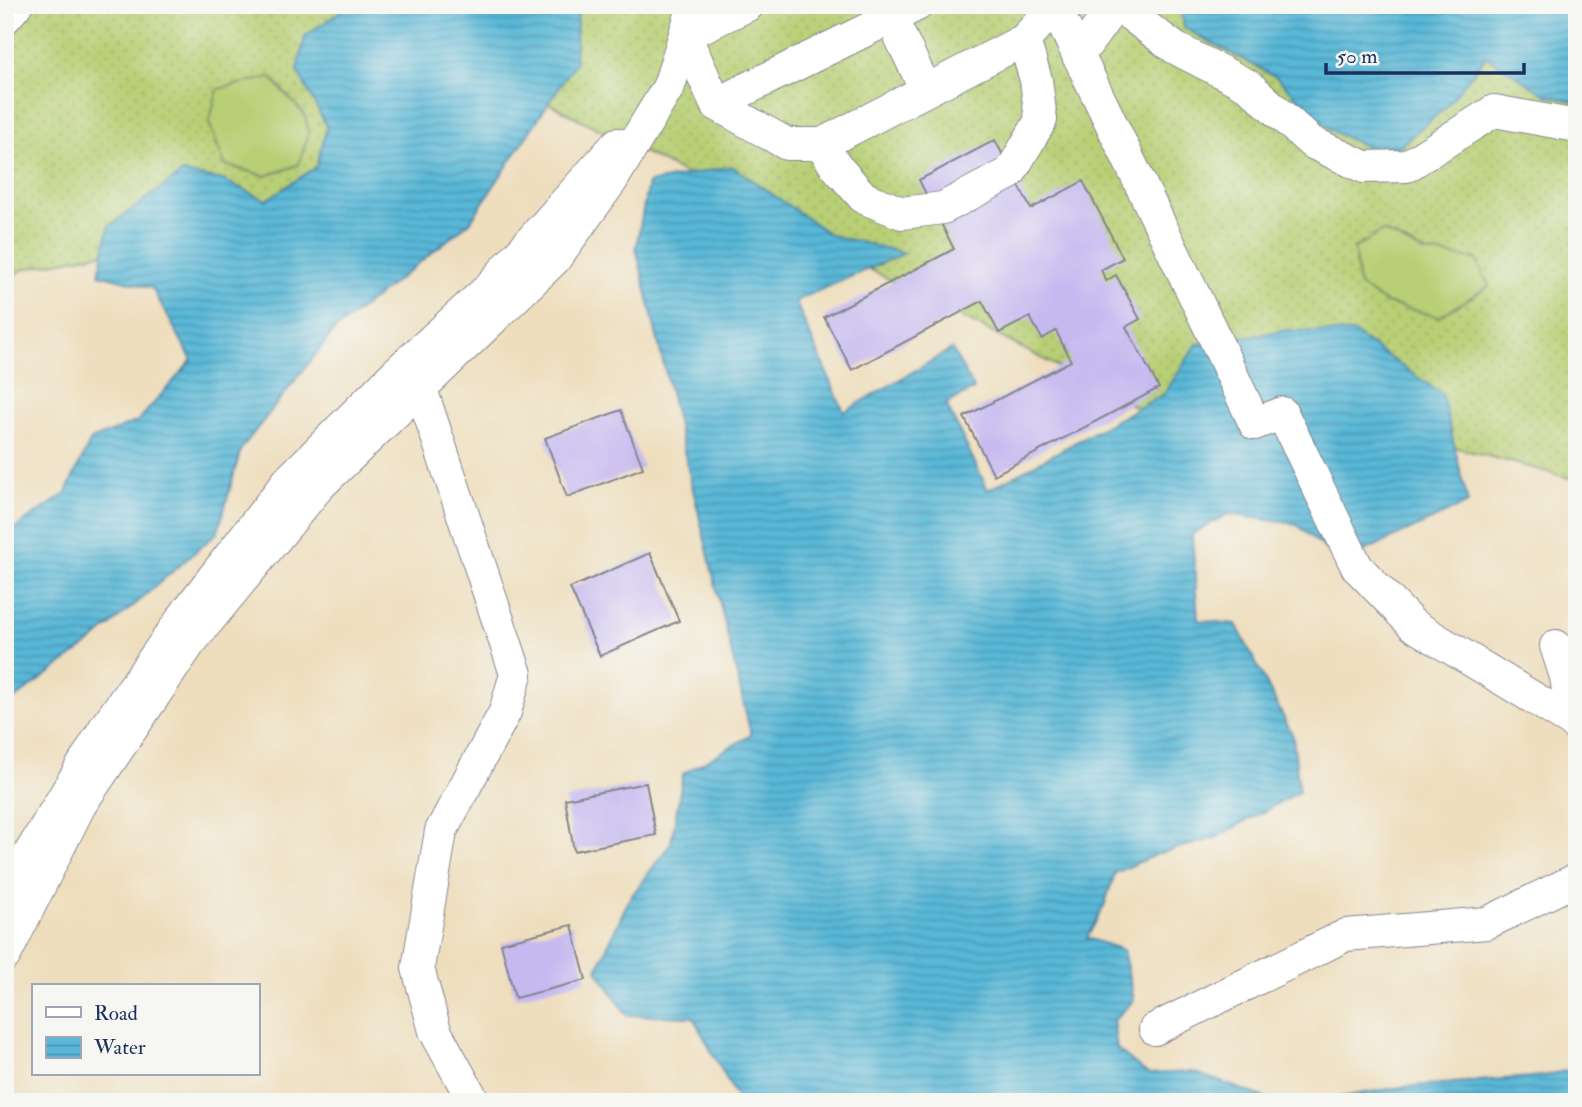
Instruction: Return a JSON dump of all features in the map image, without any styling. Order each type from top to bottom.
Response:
[{"type":"street","points":[[5,18],[16,5]]},
{"type":"street","points":[[5,900],[106,726],[189,609],[288,481],[554,260],[612,180],[669,86],[694,5]]},
{"type":"street","points":[[685,35],[748,5]]},
{"type":"street","points":[[1078,56],[1116,5],[1175,48],[1249,86],[1311,142],[1364,167],[1408,166],[1494,111],[1577,127]]},
{"type":"street","points":[[685,35],[716,104],[787,144],[822,144],[1024,40],[1054,6],[1255,424],[1282,413],[1357,567],[1413,625],[1575,724]]},
{"type":"street","points":[[716,104],[898,10],[926,90]]},
{"type":"street","points":[[822,144],[834,164],[864,198],[902,213],[943,208],[1010,173],[1041,120],[1036,80],[1024,40]]},
{"type":"street","points":[[5,955],[80,805],[189,645],[409,380]]},
{"type":"street","points":[[409,380],[516,674],[505,712],[441,831],[418,968],[435,1031],[474,1102]]},
{"type":"street","points":[[1556,646],[1566,677],[1575,724]]},
{"type":"street","points":[[1155,1030],[1346,935],[1487,923],[1577,879]]},
{"type":"green space","points":[[5,5],[1577,5],[1577,480],[1402,433],[1192,436],[529,93],[346,203],[24,269],[5,281]]},
{"type":"green space","points":[[270,77],[305,115],[309,134],[298,165],[266,176],[225,165],[209,123],[218,89]]},
{"type":"green space","points":[[1383,231],[1424,252],[1476,259],[1489,286],[1439,317],[1386,303],[1359,286],[1354,248]]},
{"type":"water","points":[[350,5],[578,5],[575,63],[470,222],[335,330],[241,449],[218,532],[89,644],[5,706],[5,528],[15,528],[65,494],[91,440],[138,421],[192,360],[152,288],[99,274],[109,226],[182,173],[223,180],[266,200],[316,167],[327,127],[297,70],[305,36]]},
{"type":"water","points":[[1181,5],[1577,5],[1577,102],[1546,95],[1486,56],[1446,107],[1400,146],[1371,149],[1332,131],[1276,77],[1184,28]]},
{"type":"water","points":[[732,166],[831,235],[905,253],[795,301],[844,412],[952,349],[974,389],[946,404],[988,490],[1164,394],[1197,344],[1288,330],[1354,333],[1442,394],[1468,503],[1341,562],[1296,524],[1228,514],[1192,534],[1198,620],[1236,624],[1293,736],[1299,792],[1215,838],[1157,854],[1115,873],[1104,906],[1087,938],[1123,950],[1134,1000],[1113,1021],[1117,1049],[1148,1074],[1193,1072],[1277,1102],[739,1102],[693,1017],[627,1015],[597,970],[628,901],[671,843],[683,774],[751,735],[636,248],[648,183]]},
{"type":"water","points":[[1577,1068],[1577,1102],[1312,1102],[1401,1087],[1543,1076]]},
{"type":"building","points":[[995,140],[1031,209],[1083,181],[1123,258],[1101,270],[1106,281],[1116,275],[1140,319],[1126,327],[1159,388],[994,475],[964,417],[1071,361],[1056,331],[1042,339],[1030,317],[999,333],[982,301],[852,370],[824,317],[954,249],[919,180]]},
{"type":"building","points":[[621,410],[643,468],[567,497],[545,438]]},
{"type":"building","points":[[650,553],[679,621],[600,656],[570,588]]},
{"type":"building","points":[[646,783],[656,835],[574,851],[565,799]]},
{"type":"building","points":[[572,925],[586,980],[515,998],[501,943]]}]
